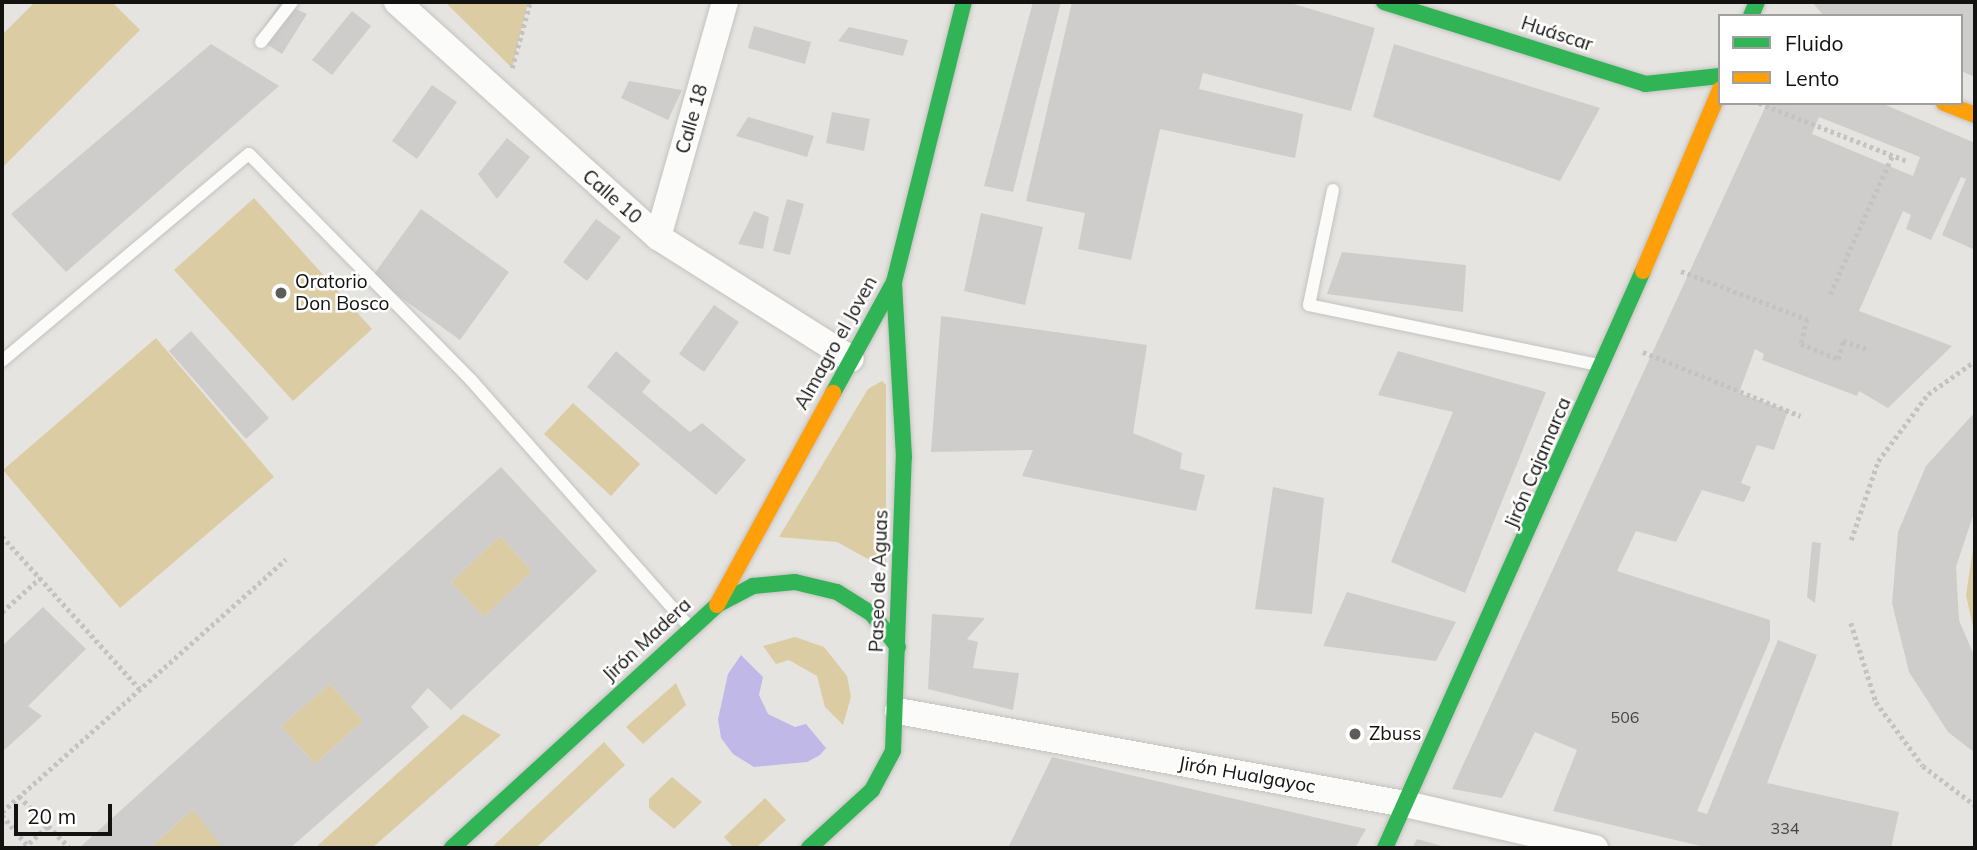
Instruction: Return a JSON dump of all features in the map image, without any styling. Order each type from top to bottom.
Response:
[{"type":"street","name":"Calle 10","points":[[397,2],[503,102],[658,237],[851,359]]},
{"type":"street","name":"Calle 18","points":[[658,237],[725,2]]},
{"type":"street","name":"Almagro el Joven","points":[[717,605],[894,282],[964,2]]},
{"type":"street","name":"Huáscar","points":[[1384,2],[1645,84],[1718,76]]},
{"type":"street","name":"Jirón Cajamarca","points":[[1385,848],[1410,805],[1718,95]]},
{"type":"street","points":[[1949,105],[1975,116]]},
{"type":"street","name":"Paseo de Aguas","points":[[808,848],[872,790],[893,751],[898,711],[904,457],[894,282]]},
{"type":"street","name":"Jirón Madera","points":[[452,848],[717,605],[753,586],[795,582],[826,589],[872,614],[898,647]]},
{"type":"street","name":"Jirón Hualgayoc","points":[[898,711],[1410,805],[1595,848]]},
{"type":"lane","points":[[261,42],[292,2]]},
{"type":"lane","points":[[2,361],[249,154],[471,380],[691,628]]},
{"type":"lane","points":[[1333,190],[1309,305],[1602,366]]},
{"type":"path","points":[[503,102],[530,2]]},
{"type":"path","points":[[1764,105],[1906,161]]},
{"type":"path","points":[[1830,294],[1892,156]]},
{"type":"path","points":[[1649,257],[1807,319],[1801,344],[1838,359],[1843,341],[1870,350]]},
{"type":"path","points":[[1614,337],[1801,416]]},
{"type":"path","points":[[1851,540],[1878,461],[1928,394],[1975,362]]},
{"type":"path","points":[[2,536],[140,689]]},
{"type":"path","points":[[48,826],[26,847],[2,813],[286,559]]},
{"type":"path","points":[[2,612],[40,578]]},
{"type":"path","points":[[1850,623],[1876,702],[1923,766],[1975,805]]},
{"type":"path","points":[[19,796],[70,848]]},
{"type":"shaded area","points":[[35,2],[112,2],[140,30],[2,168],[2,35]]},
{"type":"shaded area","points":[[445,2],[528,2],[512,68]]},
{"type":"shaded area","points":[[254,198],[372,329],[293,401],[174,270]]},
{"type":"shaded area","points":[[156,338],[274,477],[120,608],[3,470]]},
{"type":"shaded area","points":[[882,381],[886,385],[886,569],[837,542],[779,537],[868,389]]},
{"type":"shaded area","points":[[573,403],[640,464],[611,496],[544,434]]},
{"type":"shaded area","points":[[500,536],[532,571],[484,617],[451,582]]},
{"type":"shaded area","points":[[1975,536],[1975,636],[1966,595]]},
{"type":"shaded area","points":[[795,637],[824,647],[847,676],[851,697],[843,725],[825,707],[817,676],[789,660],[776,664],[763,646]]},
{"type":"shaded area","points":[[741,655],[763,677],[759,695],[768,714],[795,727],[806,724],[826,748],[820,755],[807,762],[754,767],[733,754],[721,738],[718,719],[728,674]]},
{"type":"shaded area","points":[[676,683],[686,705],[643,744],[626,727]]},
{"type":"shaded area","points":[[330,684],[363,721],[315,764],[281,726]]},
{"type":"shaded area","points":[[463,714],[501,735],[372,848],[315,848]]},
{"type":"shaded area","points":[[604,742],[625,765],[536,848],[491,848]]},
{"type":"shaded area","points":[[672,777],[702,802],[674,829],[649,808],[649,799]]},
{"type":"shaded area","points":[[765,798],[786,820],[756,848],[734,848],[724,837]]},
{"type":"shaded area","points":[[193,809],[226,846],[150,848]]},
{"type":"building","points":[[280,2],[307,14],[282,54],[257,38]]},
{"type":"building","points":[[1033,2],[1061,2],[1013,192],[984,186]]},
{"type":"building","points":[[1072,2],[1287,2],[1375,28],[1351,111],[1203,73],[1199,89],[1303,114],[1295,158],[1160,129],[1131,260],[1078,249],[1085,213],[1026,201]]},
{"type":"building","points":[[1812,2],[1975,2],[1975,77],[1963,72],[1963,14],[1822,14]]},
{"type":"building","points":[[352,11],[371,26],[332,75],[312,60]]},
{"type":"building","points":[[754,26],[811,42],[805,64],[748,48]]},
{"type":"building","points":[[849,27],[908,40],[903,56],[838,41]]},
{"type":"building","points":[[211,44],[279,86],[66,272],[11,214]]},
{"type":"building","points":[[1394,44],[1600,108],[1560,181],[1373,117]]},
{"type":"building","points":[[629,81],[682,90],[668,120],[621,98]]},
{"type":"building","points":[[432,85],[457,102],[417,159],[392,141]]},
{"type":"building","points":[[1766,105],[1886,105],[1975,143],[1975,250],[1942,235],[1966,179],[1961,177],[1931,240],[1906,229],[1911,215],[1903,211],[1859,311],[1952,346],[1888,408],[1859,391],[1857,396],[1762,360],[1764,354],[1755,349],[1739,393],[1788,411],[1774,450],[1757,445],[1741,483],[1751,487],[1744,502],[1702,490],[1676,542],[1636,531],[1617,571],[1770,620],[1770,640],[1697,811],[1707,814],[1778,640],[1817,655],[1767,783],[1899,812],[1891,848],[1709,848],[1553,811],[1577,750],[1535,732],[1502,798],[1452,789]],"holes":[[[1819,117],[1920,157],[1913,176],[1812,134]]]},
{"type":"building","points":[[832,112],[870,119],[864,151],[826,143]]},
{"type":"building","points":[[748,117],[814,136],[807,157],[736,136]]},
{"type":"building","points":[[507,138],[530,157],[497,199],[478,174]]},
{"type":"building","points":[[787,199],[804,204],[790,255],[773,251]]},
{"type":"building","points":[[421,209],[509,272],[460,340],[372,277]]},
{"type":"building","points":[[754,211],[769,217],[763,249],[738,244]]},
{"type":"building","points":[[981,213],[1043,227],[1025,305],[964,291]]},
{"type":"building","points":[[596,219],[621,237],[587,281],[563,262]]},
{"type":"building","points":[[1342,252],[1466,265],[1463,312],[1327,294]]},
{"type":"building","points":[[714,305],[739,322],[704,372],[679,354]]},
{"type":"building","points":[[941,316],[1147,345],[1133,433],[1182,453],[1180,469],[1205,475],[1196,511],[1022,476],[1033,450],[931,452]]},
{"type":"building","points":[[191,331],[269,418],[246,439],[169,351]]},
{"type":"building","points":[[616,351],[651,381],[642,392],[690,432],[702,423],[746,460],[716,495],[587,387]]},
{"type":"building","points":[[1398,351],[1546,392],[1465,593],[1391,562],[1453,412],[1378,395]]},
{"type":"building","points":[[1975,412],[1975,510],[1956,567],[1959,620],[1975,658],[1975,753],[1948,732],[1909,672],[1892,603],[1898,532],[1926,466]]},
{"type":"building","points":[[501,467],[597,571],[451,710],[428,688],[411,707],[429,727],[290,848],[223,848],[193,809],[150,848],[79,848]],"holes":[[[500,536],[532,571],[484,617],[451,582]],[[330,684],[363,721],[315,764],[281,726]]]},
{"type":"building","points":[[1273,487],[1324,498],[1312,614],[1255,609]]},
{"type":"building","points":[[1812,542],[1821,543],[1815,603],[1807,597]]},
{"type":"building","points":[[1347,592],[1456,622],[1436,661],[1323,646]]},
{"type":"building","points":[[43,607],[86,649],[28,706],[42,716],[2,752],[2,646]]},
{"type":"building","points":[[932,614],[985,618],[967,639],[978,642],[973,668],[1019,673],[1013,710],[928,689]]},
{"type":"building","points":[[1052,757],[1366,829],[1355,848],[1008,848]]},
{"type":"building","points":[[1417,839],[1446,847],[1446,848],[1412,848]]},
{"type":"traffic: fast","points":[[833,393],[894,282],[964,2]]},
{"type":"traffic: fast","points":[[1384,2],[1645,84],[1718,76]]},
{"type":"traffic: fast","points":[[1752,14],[1757,2]]},
{"type":"traffic: fast","points":[[1385,848],[1643,271]]},
{"type":"traffic: fast","points":[[809,848],[872,790],[893,751],[904,457],[894,282]]},
{"type":"traffic: fast","points":[[452,848],[717,605],[753,586],[795,582],[837,592],[872,614],[898,647]]},
{"type":"traffic: slow","points":[[1643,271],[1718,95]]},
{"type":"traffic: slow","points":[[1949,105],[1975,115]]},
{"type":"traffic: slow","points":[[717,605],[833,393]]},
{"type":"place","name":"Oratorio Don Bosco","points":[[281,293]]},
{"type":"place","name":"Zbuss","points":[[1355,734]]}]
